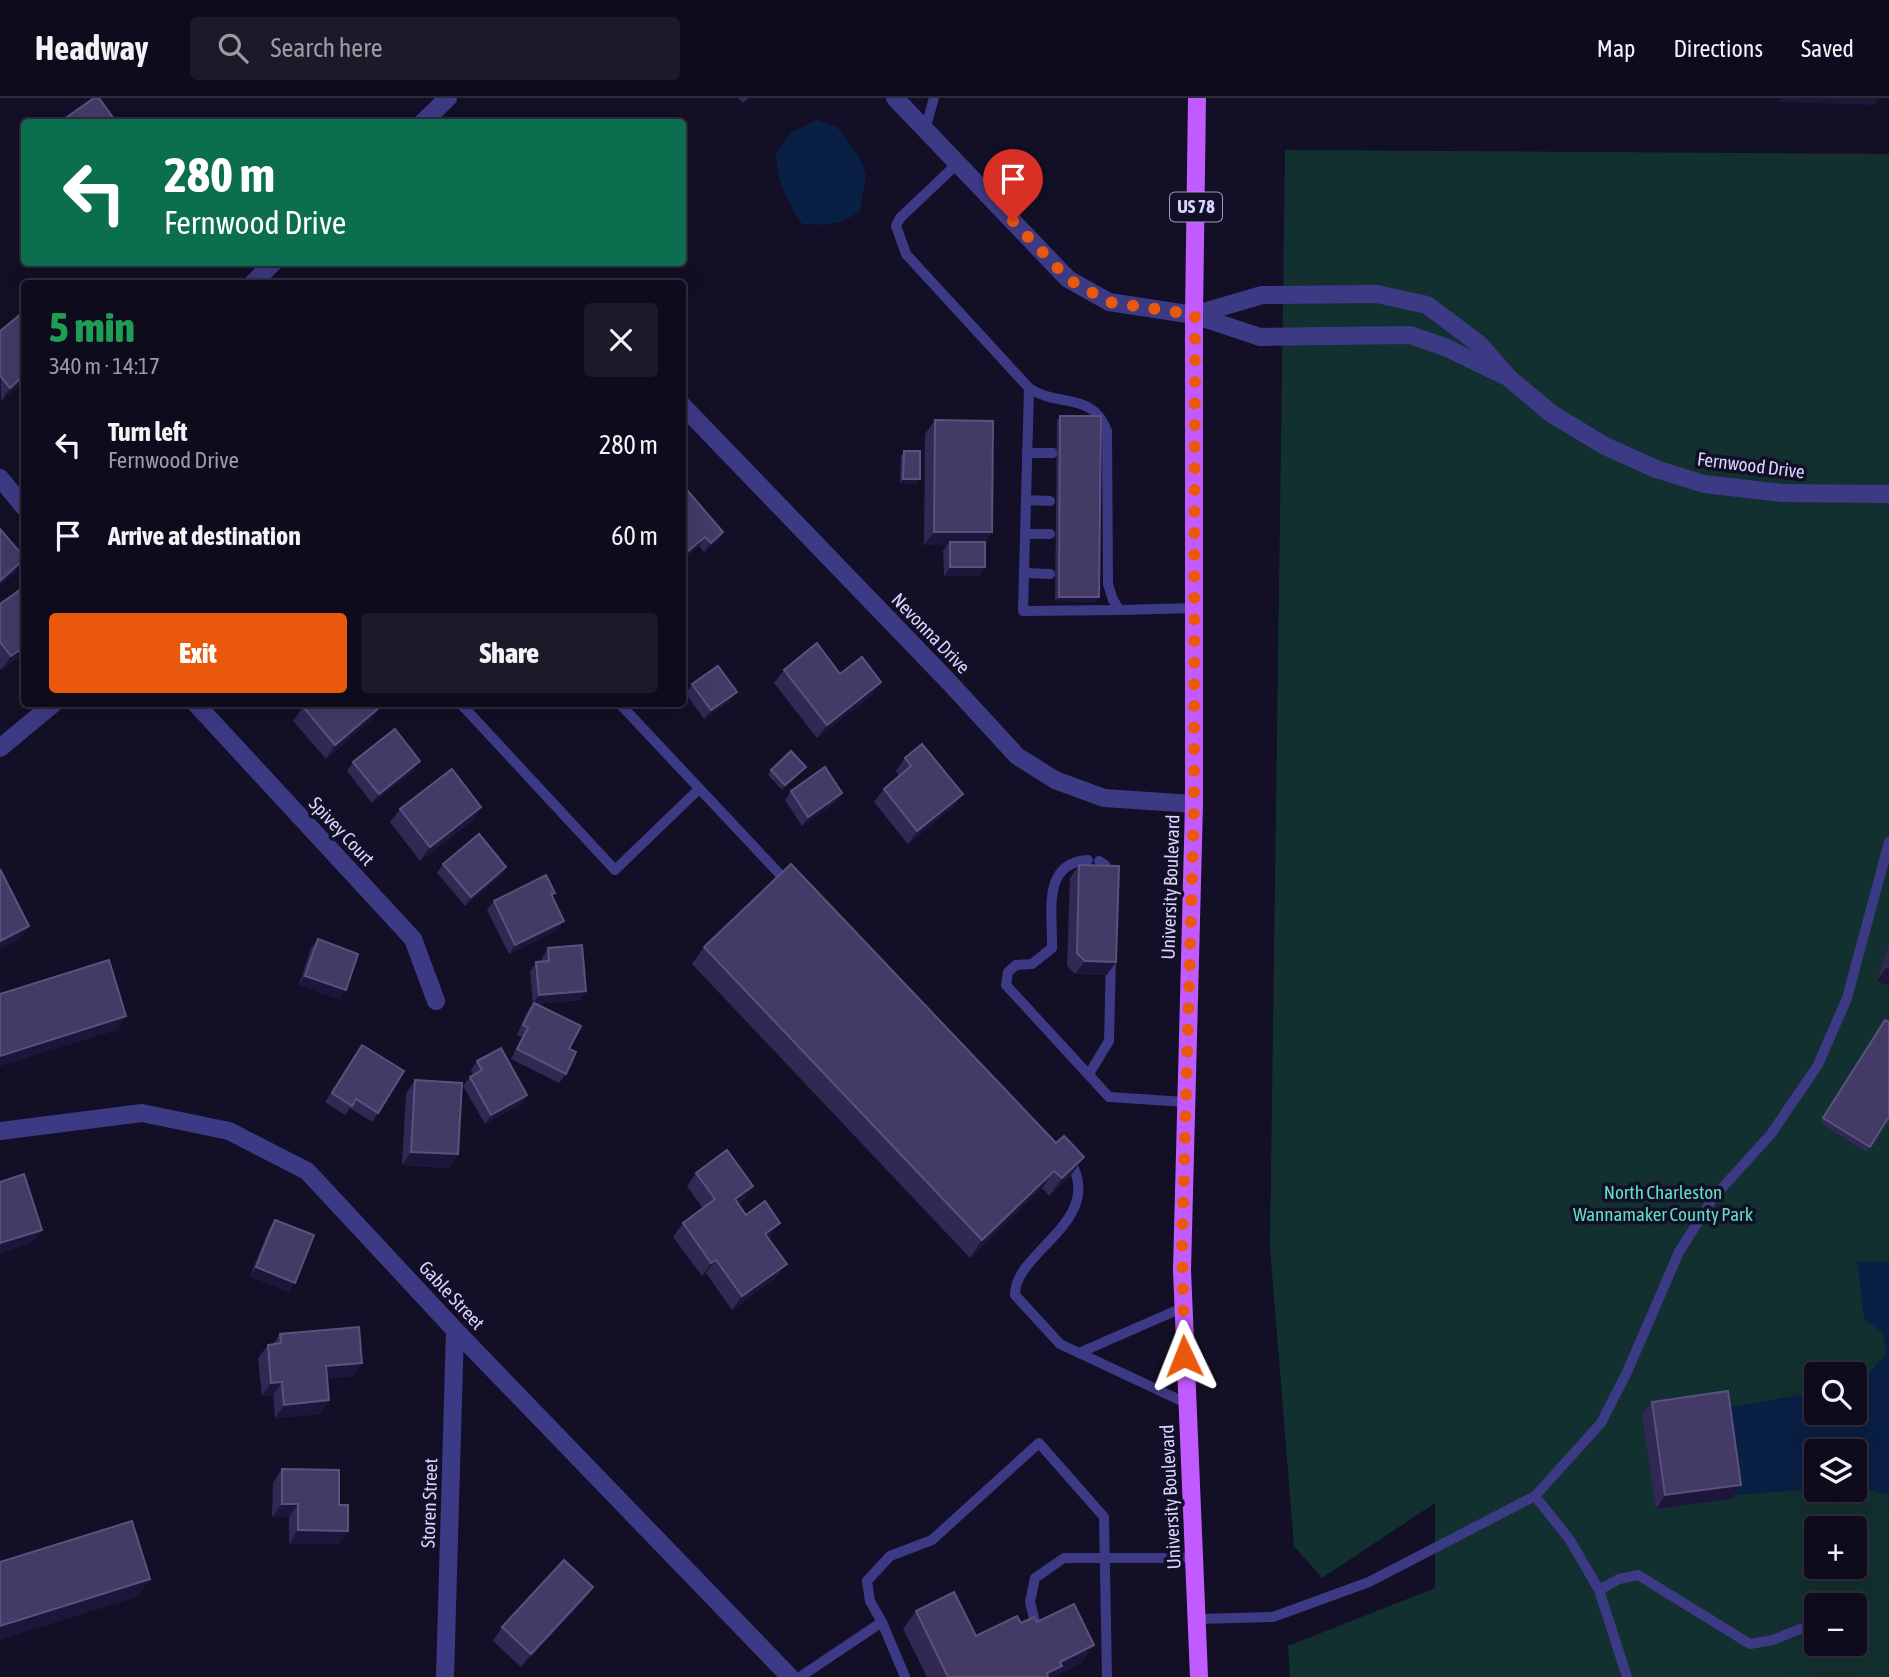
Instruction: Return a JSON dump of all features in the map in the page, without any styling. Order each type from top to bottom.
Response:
[{"type":"main road","name":"University Boulevard","points":[[1198,98],[1194,804],[1182,1308],[1199,1677]]},
{"type":"street","points":[[426,119],[449,98]]},
{"type":"street","name":"Fernwood Drive","points":[[895,98],[1068,279],[1109,302],[1195,315],[1260,337],[1410,335],[1445,347],[1510,379]]},
{"type":"street","points":[[256,280],[270,266]]},
{"type":"street","name":"Fernwood Drive","points":[[1195,315],[1262,295],[1377,294],[1427,305],[1479,344],[1510,379],[1552,414],[1605,446],[1656,469],[1704,484],[1782,493],[1889,494]]},
{"type":"street","name":"Nevonna Drive","points":[[686,409],[1017,756],[1055,780],[1104,798],[1194,804]]},
{"type":"street","points":[[0,478],[21,502]]},
{"type":"street","points":[[0,748],[49,707]]},
{"type":"street","name":"Spivey Court","points":[[199,707],[413,939],[436,1001]]},
{"type":"street","name":"Gable Street","points":[[0,1131],[142,1113],[229,1130],[307,1171],[455,1330],[790,1677]]},
{"type":"street","name":"Storen Street","points":[[445,1677],[455,1330]]},
{"type":"lane","points":[[925,130],[934,98]]},
{"type":"lane","points":[[958,163],[900,218],[897,226],[900,238],[906,254],[914,264],[1029,388],[1040,396],[1086,404],[1095,409],[1103,419],[1107,431],[1103,453],[1103,575],[1120,610]]},
{"type":"lane","points":[[1029,388],[1024,611],[1194,608]]},
{"type":"lane","points":[[1027,453],[1053,453]]},
{"type":"lane","points":[[1026,500],[1051,500]]},
{"type":"lane","points":[[1025,534],[1050,534]]},
{"type":"lane","points":[[1025,573],[1050,574]]},
{"type":"lane","points":[[464,707],[615,870],[699,789]]},
{"type":"lane","points":[[623,707],[792,888]]},
{"type":"lane","points":[[1196,1619],[1273,1617],[1369,1582],[1535,1496],[1601,1423],[1627,1372],[1679,1252],[1713,1198],[1772,1134],[1818,1065],[1847,998],[1889,842]]},
{"type":"lane","points":[[1113,896],[1111,872],[1094,860],[1077,860],[1066,865],[1053,882],[1052,948],[1031,964],[1016,965],[1008,972],[1006,985],[1109,1097],[1185,1102]]},
{"type":"lane","points":[[1089,1074],[1109,1041],[1112,949]]},
{"type":"lane","points":[[1063,1153],[1071,1161],[1078,1184],[1075,1208],[1024,1271],[1015,1285],[1016,1296],[1060,1344],[1186,1403]]},
{"type":"lane","points":[[1081,1352],[1182,1308]]},
{"type":"lane","points":[[905,1677],[870,1601],[867,1581],[890,1556],[932,1540],[1039,1443],[1104,1517],[1107,1677]]},
{"type":"lane","points":[[1535,1496],[1570,1540],[1599,1590],[1627,1677]]},
{"type":"lane","points":[[1038,1634],[1030,1602],[1035,1578],[1064,1559],[1194,1558]]},
{"type":"lane","points":[[1599,1590],[1619,1579],[1639,1575],[1751,1644],[1773,1640],[1800,1629]]},
{"type":"lane","points":[[800,1677],[881,1622]]},
{"type":"green space","name":"North Charleston Wannamaker County Park","points":[[1285,150],[1889,154],[1889,1677],[1290,1677],[1288,1646],[1435,1588],[1435,1503],[1322,1578],[1294,1546],[1270,1247]]},
{"type":"water","points":[[817,120],[837,127],[860,158],[866,175],[860,211],[832,223],[802,224],[783,190],[776,152],[792,132]]},
{"type":"water","points":[[1857,1261],[1889,1262],[1889,1495],[1867,1489],[1867,1439],[1804,1439],[1804,1490],[1736,1495],[1725,1408],[1804,1394],[1804,1425],[1867,1425],[1867,1372],[1886,1353],[1882,1333],[1865,1321]]},
{"type":"building","points":[[94,98],[99,98],[114,119],[64,119]]},
{"type":"building","points":[[21,314],[21,378],[10,388],[0,376],[0,331]]},
{"type":"building","points":[[1060,416],[1101,416],[1099,597],[1059,597]]},
{"type":"building","points":[[935,420],[993,421],[992,532],[934,532]]},
{"type":"building","points":[[904,451],[920,451],[920,479],[903,479]]},
{"type":"building","points":[[686,491],[723,532],[711,543],[705,537],[686,553]]},
{"type":"building","points":[[0,529],[21,554],[21,562],[0,581]]},
{"type":"building","points":[[950,542],[985,542],[985,567],[950,567]]},
{"type":"building","points":[[21,589],[21,649],[11,656],[0,642],[0,604]]},
{"type":"building","points":[[817,643],[840,674],[862,657],[881,682],[827,725],[784,670]]},
{"type":"building","points":[[718,666],[737,692],[711,710],[692,684]]},
{"type":"building","points":[[303,707],[380,707],[335,745]]},
{"type":"building","points":[[395,729],[420,761],[379,794],[353,762]]},
{"type":"building","points":[[922,744],[963,794],[917,831],[884,789],[911,766],[905,758]]},
{"type":"building","points":[[791,751],[806,767],[785,785],[771,770]]},
{"type":"building","points":[[825,767],[842,793],[808,817],[791,791]]},
{"type":"building","points":[[452,769],[481,807],[430,847],[400,809]]},
{"type":"building","points":[[479,834],[506,867],[471,897],[443,864]]},
{"type":"building","points":[[791,864],[1056,1143],[1064,1136],[1084,1157],[1062,1178],[1054,1171],[982,1240],[704,947]]},
{"type":"building","points":[[1079,865],[1119,866],[1116,962],[1085,961],[1077,953]]},
{"type":"building","points":[[0,869],[29,926],[0,941]]},
{"type":"building","points":[[546,875],[555,893],[551,894],[564,921],[515,945],[494,901]]},
{"type":"building","points":[[318,939],[358,954],[346,990],[305,976]]},
{"type":"building","points":[[582,945],[586,991],[539,995],[536,962],[549,961],[548,948]]},
{"type":"building","points":[[109,960],[126,1016],[0,1056],[0,994]]},
{"type":"building","points":[[534,1003],[581,1026],[569,1049],[576,1052],[566,1074],[517,1049],[528,1028],[523,1025]]},
{"type":"building","points":[[1885,1020],[1889,1022],[1889,1118],[1870,1147],[1823,1118]]},
{"type":"building","points":[[362,1045],[404,1071],[378,1113],[356,1099],[352,1106],[332,1093]]},
{"type":"building","points":[[501,1048],[527,1095],[491,1115],[470,1077],[482,1070],[477,1061]]},
{"type":"building","points":[[415,1080],[462,1083],[458,1154],[411,1152]]},
{"type":"building","points":[[727,1150],[753,1186],[735,1199],[746,1215],[765,1201],[780,1223],[765,1234],[787,1264],[742,1296],[716,1260],[711,1263],[683,1223],[715,1199],[696,1173]]},
{"type":"building","points":[[24,1174],[42,1230],[0,1243],[0,1182]]},
{"type":"building","points":[[275,1220],[314,1235],[295,1283],[256,1267]]},
{"type":"building","points":[[359,1327],[362,1363],[326,1366],[329,1400],[284,1405],[282,1382],[271,1383],[268,1345],[281,1343],[280,1334]]},
{"type":"building","points":[[1728,1391],[1741,1485],[1665,1495],[1652,1402]]},
{"type":"building","points":[[282,1469],[339,1470],[339,1505],[348,1505],[348,1531],[298,1530],[298,1504],[282,1504]]},
{"type":"building","points":[[132,1521],[150,1579],[0,1626],[0,1562]]},
{"type":"building","points":[[564,1560],[593,1587],[531,1654],[502,1627]]},
{"type":"building","points":[[954,1592],[976,1636],[1017,1616],[1021,1623],[1034,1617],[1037,1622],[1074,1604],[1094,1645],[1060,1662],[1062,1666],[1047,1673],[1048,1677],[948,1677],[916,1611]]},
{"type":"route","points":[[1013,221],[1068,279],[1109,302],[1195,315],[1194,804],[1182,1246],[1184,1356]]}]
